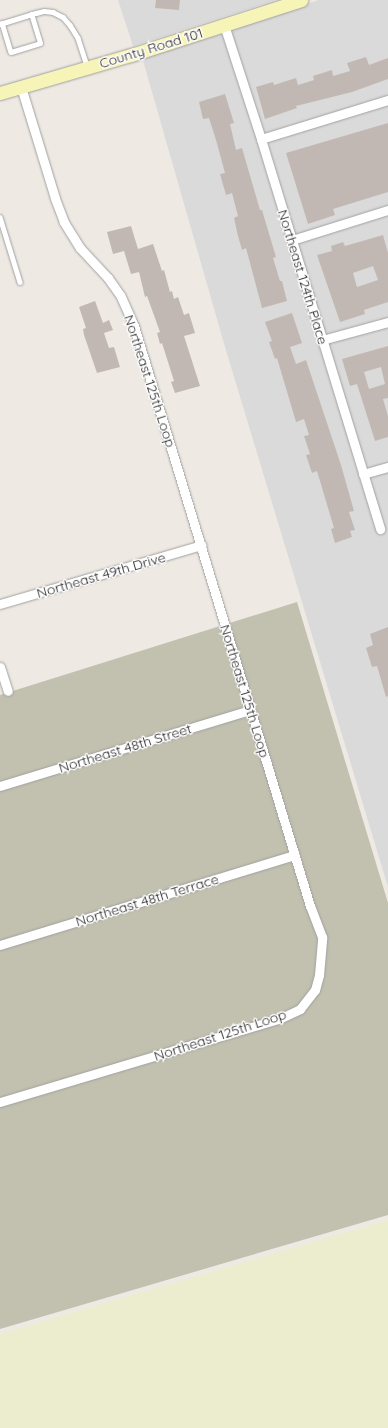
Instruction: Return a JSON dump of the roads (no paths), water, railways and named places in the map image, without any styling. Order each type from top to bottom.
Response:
[{"type":"street","name":"County Road 101","points":[[0,93],[302,0]]},
{"type":"street","name":"Northeast 124th Place","points":[[224,25],[261,139],[380,529]]},
{"type":"street","name":"Northeast 125th Loop","points":[[0,1102],[281,1018],[300,1009],[315,990],[319,975],[322,937],[250,710],[202,545],[129,312],[120,295],[108,278],[80,248],[64,222],[55,198],[21,87]]},
{"type":"street","points":[[261,139],[388,100]]},
{"type":"street","points":[[292,240],[388,210]]},
{"type":"street","points":[[322,340],[388,322]]},
{"type":"street","points":[[363,474],[388,467]]},
{"type":"street","name":"Northeast 49th Drive","points":[[0,604],[202,545]]},
{"type":"street","points":[[0,667],[8,691]]},
{"type":"street","name":"Northeast 48th Street","points":[[0,786],[250,710]]},
{"type":"street","name":"Northeast 48th Terrace","points":[[0,945],[295,855]]},
{"type":"lane","points":[[31,14],[40,43],[11,52],[1,24],[31,14],[44,11],[53,12],[63,17],[70,25],[78,38],[88,67]]},
{"type":"lane","points":[[0,217],[20,282]]}]
